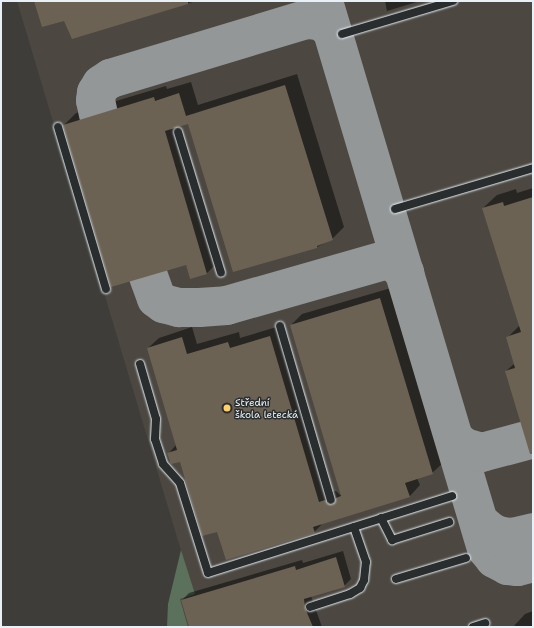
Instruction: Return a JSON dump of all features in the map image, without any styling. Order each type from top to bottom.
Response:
[{"type":"lane","points":[[342,34],[453,1]]},
{"type":"lane","points":[[58,127],[106,289]]},
{"type":"lane","points":[[178,132],[221,273]]},
{"type":"lane","points":[[396,209],[533,168]]},
{"type":"lane","points":[[280,326],[332,500]]},
{"type":"lane","points":[[140,364],[156,420],[155,438],[163,464],[180,483],[208,573],[452,496]]},
{"type":"lane","points":[[381,518],[392,540],[449,522]]},
{"type":"lane","points":[[310,607],[350,594],[360,588],[364,580],[366,562],[354,527]]},
{"type":"lane","points":[[396,579],[466,558]]},
{"type":"lane","points":[[473,627],[485,623]]},
{"type":"shaded area","points":[[17,1],[533,1],[533,627],[188,627],[180,599],[194,594]]},
{"type":"green space","points":[[181,550],[195,594],[180,599],[188,627],[167,627],[168,604]]},
{"type":"building","points":[[34,1],[188,1],[188,4],[72,39],[64,21],[42,27]]},
{"type":"building","points":[[285,85],[333,240],[317,246],[317,248],[233,272],[188,124],[165,131],[207,274],[190,279],[186,265],[111,287],[63,125],[154,97],[155,101],[179,93],[186,116]]},
{"type":"building","points":[[533,197],[533,454],[530,454],[505,371],[515,368],[506,337],[521,332],[482,208],[503,202],[504,206]]},
{"type":"building","points":[[380,298],[433,474],[405,483],[410,497],[313,527],[315,533],[226,560],[217,532],[202,536],[180,462],[171,464],[167,453],[177,450],[147,348],[182,337],[187,354],[228,342],[230,348],[270,336],[319,502],[325,500],[332,505],[336,498],[341,496],[290,325]]},
{"type":"building","points":[[336,557],[345,587],[304,599],[305,608],[313,627],[189,627],[181,600],[295,566],[296,570]]},
{"type":"taxiway","points":[[323,1],[486,548],[494,558],[507,565],[517,566],[533,562]]},
{"type":"taxiway","points":[[98,114],[95,100],[96,92],[101,84],[110,78],[306,19],[320,20],[331,29]]},
{"type":"taxiway","points":[[148,276],[156,298],[163,303],[178,307],[199,307],[226,305],[384,260],[393,261],[404,272]]},
{"type":"taxiway","points":[[454,439],[464,447],[481,452],[526,440]]},
{"type":"taxiway","points":[[479,522],[491,532],[501,536],[512,537],[533,532]]},
{"type":"place","name":"Střední škola letecká","points":[[227,408]]}]
